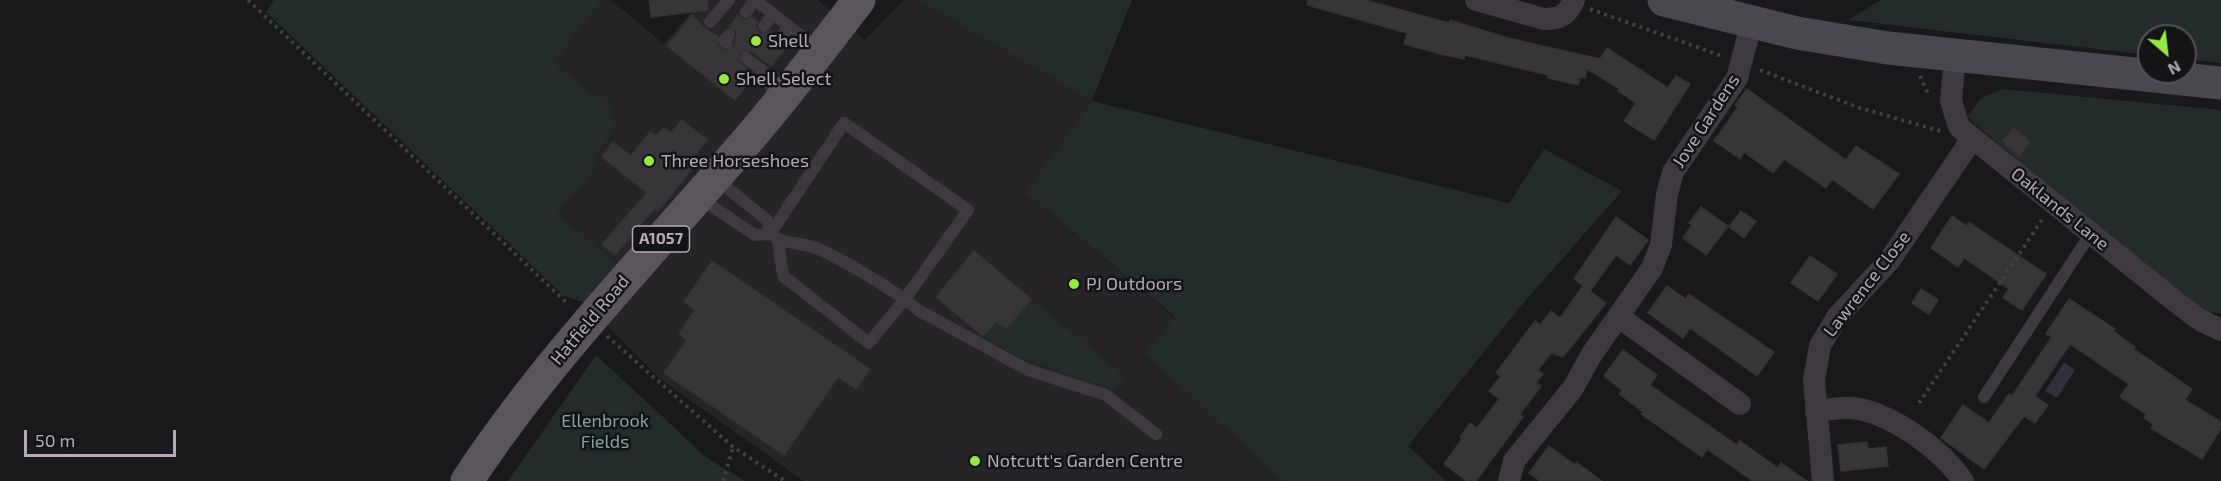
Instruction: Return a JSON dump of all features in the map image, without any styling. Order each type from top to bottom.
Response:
[{"type":"main road","name":"Hatfield Road","points":[[467,481],[502,429],[590,319],[778,104],[821,51],[850,6]]},
{"type":"street","points":[[1476,0],[1544,19],[1566,14],[1573,2]]},
{"type":"street","points":[[1664,0],[1851,43],[2221,83]]},
{"type":"street","name":"Jove Gardens","points":[[1509,481],[1514,461],[1573,388],[1592,354],[1619,317],[1657,256],[1673,172],[1731,88],[1742,63],[1752,22]]},
{"type":"street","name":"Oaklands Lane","points":[[1955,56],[1952,109],[1967,147],[2054,202],[2176,302],[2200,320],[2221,330]]},
{"type":"street","name":"Lawrence Close","points":[[1823,481],[1814,381],[1816,359],[1826,333],[1852,299],[1889,261],[1967,147]]},
{"type":"street","points":[[1619,317],[1740,404]]},
{"type":"street","points":[[1816,411],[1854,408],[1894,423],[1928,443],[1953,466],[1963,481]]},
{"type":"lane","points":[[710,22],[729,0]]},
{"type":"lane","points":[[746,12],[755,0],[821,51]]},
{"type":"lane","points":[[764,26],[773,14]]},
{"type":"lane","points":[[780,38],[789,27]]},
{"type":"lane","points":[[746,58],[760,63],[778,104]]},
{"type":"lane","points":[[706,187],[767,220],[783,276],[869,343],[905,299],[968,210],[844,123],[774,238]]},
{"type":"lane","points":[[706,187],[755,235],[816,248],[863,272],[918,310],[1028,370],[1106,395],[1156,435]]},
{"type":"lane","points":[[1984,397],[2091,233]]},
{"type":"path","points":[[248,0],[560,300],[590,319],[632,361],[733,447],[785,481]]},
{"type":"path","points":[[1573,2],[1857,107],[1943,132],[1951,136],[1953,147],[1967,147]]},
{"type":"path","points":[[1919,403],[2054,202]]},
{"type":"path","points":[[723,481],[733,447]]},
{"type":"shaded area","points":[[603,0],[611,0],[664,44],[702,0],[818,0],[865,40],[904,0],[917,0],[1092,101],[1025,192],[1175,318],[1145,354],[1282,481],[804,481],[660,379],[584,302],[564,296],[453,188]]},
{"type":"shaded area","points":[[2064,362],[2075,370],[2057,398],[2045,391]]},
{"type":"green space","points":[[274,0],[603,0],[553,63],[611,108],[616,128],[596,154],[598,166],[556,213],[617,264],[583,302],[564,296],[266,12]]},
{"type":"green space","points":[[917,0],[1132,0],[1092,101]]},
{"type":"green space","points":[[1881,0],[2221,0],[2221,63],[2197,60],[2197,24],[2137,24],[2137,54],[1848,20]]},
{"type":"green space","points":[[2003,89],[2221,110],[2221,313],[2205,312],[2152,275],[1967,117],[1981,98]]},
{"type":"green space","points":[[1092,101],[1509,203],[1544,149],[1622,191],[1520,307],[1408,446],[1446,481],[1282,481],[1145,354],[1175,317],[1025,192]]},
{"type":"green space","points":[[1031,299],[1125,377],[1115,390],[1015,355],[983,336],[996,321],[1006,329]]},
{"type":"green space","name":"Ellenbrook Fields","points":[[596,355],[707,458],[745,481],[508,481]]},
{"type":"building","points":[[649,0],[707,0],[708,10],[651,17]]},
{"type":"building","points":[[1308,0],[1365,0],[1449,23],[1450,20],[1508,38],[1600,59],[1607,48],[1668,88],[1676,76],[1690,84],[1654,140],[1624,121],[1636,103],[1618,91],[1620,89],[1587,69],[1585,78],[1580,77],[1578,85],[1548,78],[1548,75],[1465,55],[1464,59],[1440,54],[1404,44],[1407,33],[1307,5]]},
{"type":"building","points":[[692,15],[705,29],[718,36],[717,45],[726,51],[734,47],[737,33],[729,27],[738,15],[744,20],[752,17],[757,21],[756,29],[760,33],[770,31],[773,33],[772,40],[775,45],[788,45],[771,66],[751,51],[740,53],[739,62],[755,75],[735,100],[667,46]]},
{"type":"building","points":[[1747,89],[1846,160],[1856,146],[1899,174],[1873,209],[1832,179],[1826,188],[1784,159],[1773,173],[1744,152],[1740,159],[1714,141],[1738,107],[1735,105]]},
{"type":"building","name":"Three Horseshoes","points":[[682,120],[707,140],[687,165],[692,169],[658,211],[655,208],[615,255],[602,244],[647,193],[602,157],[613,142],[631,156],[650,132],[656,136],[664,127],[671,133]]},
{"type":"building","points":[[2014,128],[2030,142],[2019,156],[2002,141]]},
{"type":"building","points":[[1701,207],[1728,226],[1706,255],[1683,238],[1692,225],[1689,223]]},
{"type":"building","points":[[1741,211],[1756,221],[1744,238],[1729,227]]},
{"type":"building","points":[[1952,216],[1967,226],[1969,222],[2046,274],[2022,310],[2003,298],[2009,289],[1964,258],[1958,267],[1931,248]]},
{"type":"building","points":[[1616,217],[1648,240],[1630,265],[1616,255],[1590,291],[1606,303],[1563,357],[1551,353],[1538,370],[1543,374],[1536,383],[1541,386],[1520,414],[1523,417],[1476,481],[1467,481],[1444,464],[1462,439],[1460,437],[1470,423],[1477,428],[1499,399],[1489,391],[1501,376],[1496,373],[1535,321],[1540,325],[1551,311],[1560,318],[1583,286],[1586,288],[1574,279]]},
{"type":"building","points":[[974,251],[1031,299],[1006,329],[996,321],[983,336],[936,297]]},
{"type":"building","points":[[1810,256],[1837,274],[1818,301],[1791,283]]},
{"type":"building","points":[[712,261],[870,369],[856,389],[838,377],[784,455],[664,373],[687,340],[679,334],[695,310],[684,302]]},
{"type":"building","points":[[1667,286],[1686,299],[1689,294],[1774,352],[1757,376],[1690,328],[1683,338],[1648,313]]},
{"type":"building","points":[[1921,289],[1938,300],[1929,314],[1912,303]]},
{"type":"building","points":[[2069,299],[2115,329],[2113,331],[2135,347],[2134,349],[2192,389],[2185,400],[2221,422],[2221,428],[2202,459],[2151,428],[2153,424],[2144,418],[2146,414],[2120,397],[2129,384],[2070,344],[2035,396],[2048,405],[2035,423],[2024,416],[1984,469],[1941,438],[1963,405],[1989,423],[2009,394],[2012,396],[2052,337],[2046,334]]},
{"type":"building","points":[[1623,350],[1657,375],[1650,385],[1737,445],[1740,441],[1778,468],[1781,463],[1807,481],[1753,481],[1707,449],[1702,457],[1641,414],[1643,412],[1619,394],[1622,390],[1604,376]]},
{"type":"building","points":[[1867,442],[1868,449],[1886,447],[1888,466],[1841,471],[1838,445]]},
{"type":"building","points":[[1549,446],[1602,481],[1540,481],[1529,473]]},
{"type":"place","name":"Shell","points":[[756,41]]},
{"type":"place","name":"Shell Select","points":[[724,79]]},
{"type":"place","name":"Three Horseshoes","points":[[649,161]]},
{"type":"place","name":"PJ Outdoors","points":[[1074,284]]},
{"type":"place","name":"Notcutt's Garden Centre","points":[[975,461]]}]
